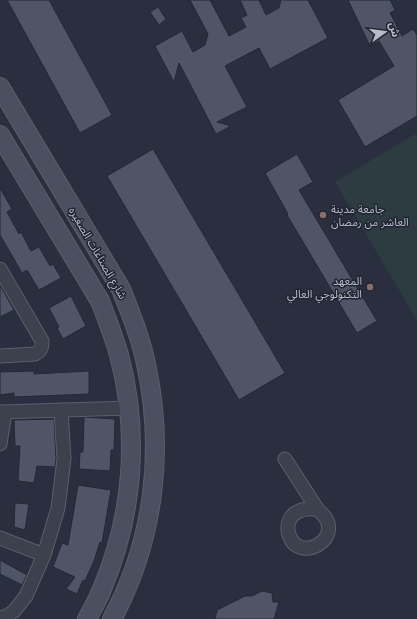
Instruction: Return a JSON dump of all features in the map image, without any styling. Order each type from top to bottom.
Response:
[{"type":"street","name":"شارع الصناعات الصغيره","points":[[0,87],[121,290],[136,326],[146,364],[153,402],[156,446],[153,494],[142,547],[124,597],[112,619]]},
{"type":"street","name":"شارع الصناعات الصغيره","points":[[0,135],[100,301],[119,355],[125,382],[129,408],[131,446],[129,492],[119,542],[102,590],[87,619]]},
{"type":"street","points":[[53,224],[73,209]]},
{"type":"street","points":[[0,269],[42,341],[42,346],[40,351],[35,354],[0,356]]},
{"type":"street","points":[[0,444],[2,412],[129,408]]},
{"type":"street","points":[[0,618],[7,616],[26,596],[44,555],[58,508],[64,459],[61,410]]},
{"type":"street","points":[[285,458],[318,510]]},
{"type":"street","points":[[0,538],[44,555]]},
{"type":"shaded area","points":[[415,134],[417,138],[417,320],[335,182]]},
{"type":"building","points":[[7,0],[49,0],[112,115],[80,133]]},
{"type":"building","points":[[190,0],[210,0],[229,36],[246,27],[241,18],[247,15],[240,0],[259,0],[266,15],[279,8],[281,0],[308,0],[328,38],[270,69],[259,48],[225,66],[247,107],[217,122],[231,126],[216,134],[179,63],[174,82],[155,46],[182,31],[193,52],[205,45],[208,34]]},
{"type":"building","points":[[348,0],[390,0],[395,10],[390,13],[402,36],[413,29],[417,35],[417,116],[365,147],[338,100],[394,66],[379,41],[370,46]]},
{"type":"building","points":[[158,7],[166,19],[159,25],[150,12]]},
{"type":"building","points":[[153,149],[285,373],[239,400],[107,176]]},
{"type":"building","points":[[297,154],[313,182],[299,190],[377,321],[357,333],[287,215],[288,214],[265,173]]},
{"type":"building","points":[[0,188],[12,209],[7,212],[19,234],[21,232],[31,251],[39,247],[50,266],[53,264],[61,278],[39,290],[27,270],[22,273],[0,235]]},
{"type":"building","points":[[0,285],[14,310],[0,317]]},
{"type":"building","points":[[71,296],[86,326],[63,339],[57,328],[59,327],[49,308]]},
{"type":"building","points":[[34,371],[34,374],[89,371],[89,394],[14,397],[14,393],[0,395],[0,372]]},
{"type":"building","points":[[84,417],[115,419],[114,450],[111,450],[110,471],[79,469],[80,452],[83,452]]},
{"type":"building","points":[[54,419],[55,467],[37,466],[34,483],[18,481],[20,446],[15,446],[14,420]]},
{"type":"building","points":[[78,485],[111,490],[102,543],[100,542],[94,561],[77,594],[66,589],[75,577],[53,567],[62,543],[68,545]]},
{"type":"building","points":[[15,503],[29,504],[25,530],[14,527]]},
{"type":"building","points":[[0,560],[27,575],[22,585],[0,574]]},
{"type":"building","points":[[262,591],[272,593],[273,602],[279,602],[274,619],[215,619],[217,610],[245,596],[252,596]]},
{"type":"place","name":"جامعة مدينة العاشر من رمضان","points":[[323,215]]},
{"type":"place","name":"المعهد التكنولوجي العالي","points":[[370,287]]}]
